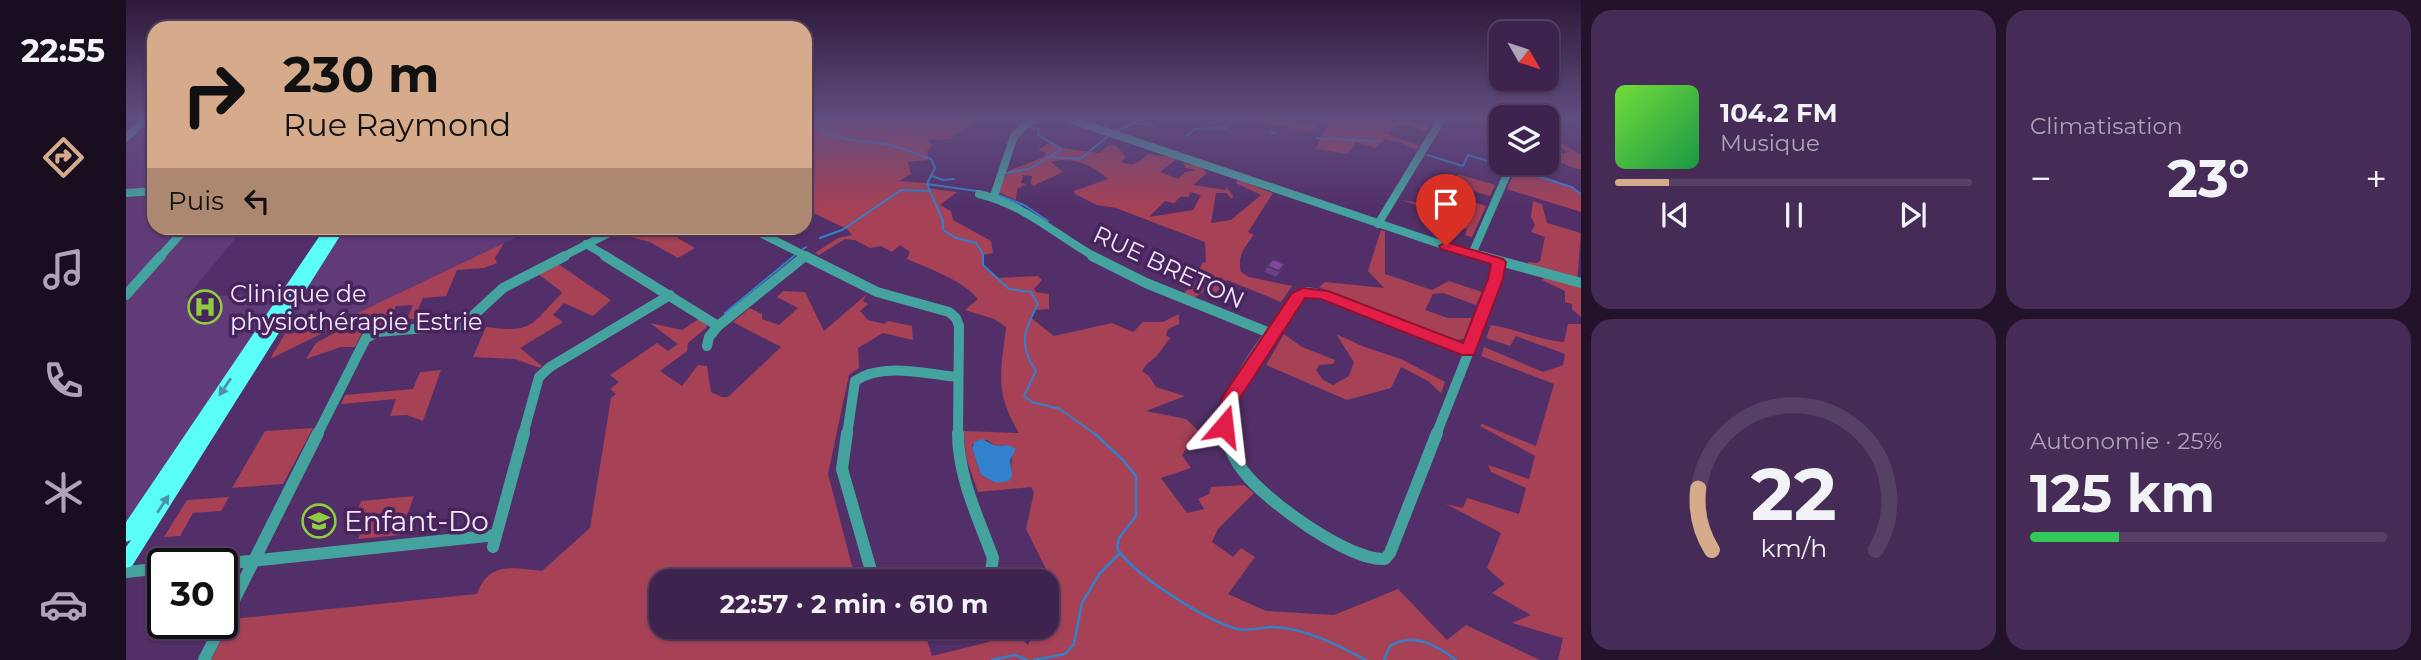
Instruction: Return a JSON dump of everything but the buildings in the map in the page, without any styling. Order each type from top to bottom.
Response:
[{"type":"main road","points":[[126,535],[325,235]]},
{"type":"main road","points":[[126,561],[336,235]]},
{"type":"street","points":[[994,197],[1010,148]]},
{"type":"street","points":[[1154,148],[1472,254],[1581,283]]},
{"type":"street","points":[[1378,224],[1424,148]]},
{"type":"street","points":[[1472,254],[1507,175]]},
{"type":"street","points":[[126,193],[147,192]]},
{"type":"street","name":"RUE BRETON","points":[[979,194],[1027,210],[1083,250],[1114,268],[1272,334]]},
{"type":"street","points":[[126,295],[180,235]]},
{"type":"street","points":[[204,660],[365,340],[370,335],[463,325],[503,289],[605,235]]},
{"type":"street","points":[[764,235],[877,292],[944,309],[953,315],[959,326],[958,455],[964,481],[991,551],[988,569]]},
{"type":"street","points":[[586,244],[719,326]]},
{"type":"street","points":[[707,346],[709,337],[719,326],[805,256]]},
{"type":"street","points":[[1468,351],[1312,292],[1297,296],[1226,408],[1226,435],[1233,456],[1248,477],[1280,507],[1341,545],[1378,560],[1385,559],[1390,553],[1496,279],[1498,262]]},
{"type":"street","points":[[238,563],[494,541],[539,377],[545,370],[670,295]]},
{"type":"street","points":[[871,569],[842,469],[855,381],[862,375],[877,371],[957,377]]},
{"type":"street","points":[[126,572],[147,570]]},
{"type":"shaded area","points":[[126,148],[147,148],[147,235],[238,235],[186,298],[283,292],[320,235],[520,235],[324,329],[252,338],[126,521]]},
{"type":"shaded area","points":[[812,148],[930,148],[927,151],[929,160],[908,162],[911,174],[899,181],[926,183],[927,188],[957,192],[940,205],[951,211],[953,220],[991,241],[993,253],[983,255],[982,263],[998,278],[1038,276],[1042,280],[1034,289],[1036,292],[1049,294],[1049,309],[1034,310],[1030,317],[1054,336],[1112,323],[1133,332],[1143,322],[1163,322],[1179,314],[1179,324],[1168,329],[1166,336],[1171,338],[1142,371],[1156,387],[1185,396],[1146,411],[1186,419],[1201,433],[1210,435],[1210,443],[1192,439],[1182,455],[1191,468],[1161,478],[1187,513],[1204,509],[1198,499],[1209,494],[1211,487],[1244,485],[1254,493],[1218,529],[1212,542],[1233,557],[1241,548],[1255,557],[1228,594],[1266,611],[1334,615],[1398,589],[1447,640],[1466,625],[1540,660],[211,660],[222,639],[238,639],[238,618],[477,594],[482,583],[495,571],[512,568],[542,571],[590,528],[611,398],[616,394],[610,389],[619,382],[610,375],[657,343],[668,351],[678,344],[650,323],[682,330],[699,319],[707,325],[688,343],[687,351],[660,371],[682,386],[698,365],[707,366],[711,392],[728,397],[781,347],[733,322],[750,308],[762,314],[762,319],[779,325],[798,308],[777,297],[783,291],[805,292],[824,331],[867,294],[863,301],[868,304],[860,311],[868,320],[912,326],[913,340],[883,333],[858,348],[859,368],[849,375],[828,474],[853,569],[649,569],[649,639],[927,639],[932,656],[989,642],[988,639],[1022,639],[1028,645],[1031,639],[1059,639],[1059,569],[1046,569],[1026,529],[1034,492],[1031,487],[978,492],[966,458],[964,431],[1019,433],[1006,406],[1001,382],[1006,327],[994,319],[965,310],[978,299],[954,280],[907,259],[910,252],[900,245],[892,252],[881,246],[870,248],[855,240],[845,239],[819,255],[815,253],[838,238],[852,235],[847,229],[812,212]],"holes":[[[987,440],[996,446],[1008,445],[1012,456],[1011,470],[996,483],[981,475],[972,444]]]},
{"type":"shaded area","points":[[1062,148],[1099,153],[1106,148],[1118,148],[1126,157],[1121,162],[1129,164],[1136,163],[1148,154],[1178,158],[1160,172],[1178,179],[1185,172],[1196,170],[1185,168],[1184,163],[1201,167],[1207,173],[1193,185],[1226,190],[1226,186],[1233,196],[1232,199],[1226,193],[1216,193],[1211,223],[1231,220],[1261,195],[1236,183],[1238,180],[1273,193],[1248,232],[1254,235],[1244,248],[1241,272],[1249,277],[1292,286],[1281,302],[1227,280],[1216,293],[1207,289],[1194,298],[1184,293],[1204,275],[1199,271],[1202,263],[1206,262],[1205,242],[1116,208],[1097,205],[1075,194],[1074,191],[1108,179],[1081,163],[1066,160],[1051,162],[1063,172],[1033,186],[1032,176],[1023,175],[1021,183],[1026,184],[1017,189],[1016,200],[998,192],[1008,171],[1044,157],[1046,153],[1038,150]],"holes":[[[1190,192],[1201,195],[1193,210],[1149,217],[1165,201],[1174,203],[1180,197],[1189,197]]]},
{"type":"shaded area","points":[[1316,148],[1352,148],[1347,154]]},
{"type":"shaded area","points":[[1562,148],[1569,148],[1581,155],[1581,169],[1559,162],[1559,154],[1569,152]]},
{"type":"shaded area","points":[[1458,174],[1495,185],[1490,196],[1453,185]]},
{"type":"shaded area","points":[[1513,175],[1541,175],[1572,187],[1581,194],[1581,212],[1507,189]]},
{"type":"shaded area","points":[[1448,194],[1486,206],[1472,237],[1465,235],[1467,229],[1435,219],[1438,213],[1402,200],[1441,207]]},
{"type":"shaded area","points":[[1533,201],[1542,204],[1547,223],[1581,233],[1577,283],[1581,285],[1581,317],[1572,309],[1572,304],[1565,302],[1565,291],[1542,280],[1546,276],[1528,267],[1528,262],[1540,261],[1545,237],[1531,232],[1535,225],[1531,217]]},
{"type":"shaded area","points":[[1381,230],[1385,231],[1385,274],[1432,290],[1449,281],[1482,292],[1476,305],[1443,293],[1433,294],[1425,310],[1448,318],[1472,318],[1464,339],[1454,340],[1319,287],[1325,282],[1384,288],[1368,271]]},
{"type":"shaded area","points":[[623,235],[676,235],[695,248],[678,258],[650,242]]},
{"type":"shaded area","points":[[504,243],[495,258],[497,263],[484,268],[457,270],[446,296],[423,298],[414,319],[407,319],[413,305],[396,306],[387,325],[365,327],[355,347],[341,347],[306,359],[316,343],[340,330],[337,326],[270,359],[285,334],[324,329]]},
{"type":"shaded area","points":[[558,264],[611,300],[593,316],[564,303],[553,315],[563,322],[520,348],[542,366],[540,368],[515,359],[473,357],[486,327],[522,328],[543,314],[562,292],[538,274]]},
{"type":"shaded area","points":[[1568,324],[1581,324],[1581,660],[1558,660],[1563,638],[1512,623],[1531,615],[1492,593],[1505,584],[1487,568],[1501,533],[1446,504],[1463,508],[1467,498],[1519,514],[1526,488],[1491,472],[1488,465],[1529,479],[1535,456],[1480,426],[1482,424],[1536,446],[1554,384],[1481,356],[1484,347],[1543,372],[1563,365],[1565,354],[1516,336],[1510,346],[1486,338],[1491,325],[1564,342]]},
{"type":"shaded area","points":[[1284,334],[1302,347],[1335,360],[1333,364],[1319,365],[1316,370],[1323,380],[1333,385],[1349,376],[1354,362],[1336,334],[1401,359],[1445,382],[1441,393],[1428,381],[1401,367],[1391,388],[1347,400],[1266,365]]},
{"type":"shaded area","points":[[441,370],[423,421],[407,415],[390,416],[396,399],[341,404],[345,395],[413,389],[420,372]]},
{"type":"shaded area","points":[[313,428],[283,484],[232,488],[265,431]]},
{"type":"shaded area","points":[[414,496],[400,535],[358,539],[367,516],[355,517],[361,501]]},
{"type":"shaded area","points":[[229,497],[221,511],[193,513],[180,536],[164,537],[187,500]]},
{"type":"water","points":[[982,439],[996,446],[1008,445],[1016,449],[1010,460],[1012,475],[1009,481],[996,483],[981,475],[972,448],[974,442]]},
{"type":"waterway","points":[[899,148],[931,159],[935,168],[927,184]]},
{"type":"waterway","points":[[1007,173],[1029,169],[1062,149],[1060,148]]},
{"type":"waterway","points":[[1052,157],[1080,159],[1094,148]]},
{"type":"waterway","points":[[1427,155],[1463,166],[1468,155],[1489,161]]},
{"type":"waterway","points":[[1533,175],[1572,187],[1581,194]]},
{"type":"waterway","points":[[932,176],[943,180],[954,179]]},
{"type":"waterway","points":[[927,184],[977,191]]},
{"type":"waterway","points":[[927,184],[943,221],[943,230],[956,238],[976,243],[983,254],[983,265],[1009,289],[1031,292],[1038,304],[1025,338],[1027,353],[1036,371],[1024,396],[1032,402],[1060,409],[1096,435]]},
{"type":"waterway","points":[[820,238],[842,230],[901,190],[930,191]]},
{"type":"waterway","points":[[998,195],[1024,205],[1048,221]]},
{"type":"waterway","points":[[725,313],[794,256]]},
{"type":"waterway","points":[[1094,433],[1136,476],[1136,516],[1119,538],[1117,548],[1154,584],[1190,607],[1237,629],[1287,628],[1333,643],[1366,660]]},
{"type":"waterway","points":[[1034,660],[1065,654],[1074,644],[1082,603],[1100,573],[1119,554]]},
{"type":"waterway","points":[[1384,660],[1390,646],[1408,640],[1433,645],[1456,660]]},
{"type":"waterway","points":[[992,660],[1015,655],[1027,660]]},
{"type":"place","name":"Clinique de physiothérapie Estrie","points":[[205,307]]},
{"type":"place","name":"Enfant-Do","points":[[319,521]]},
{"type":"route","points":[[1224,426],[1229,401],[1297,296],[1303,293],[1323,295],[1468,351],[1496,279],[1498,262],[1446,246]]}]
